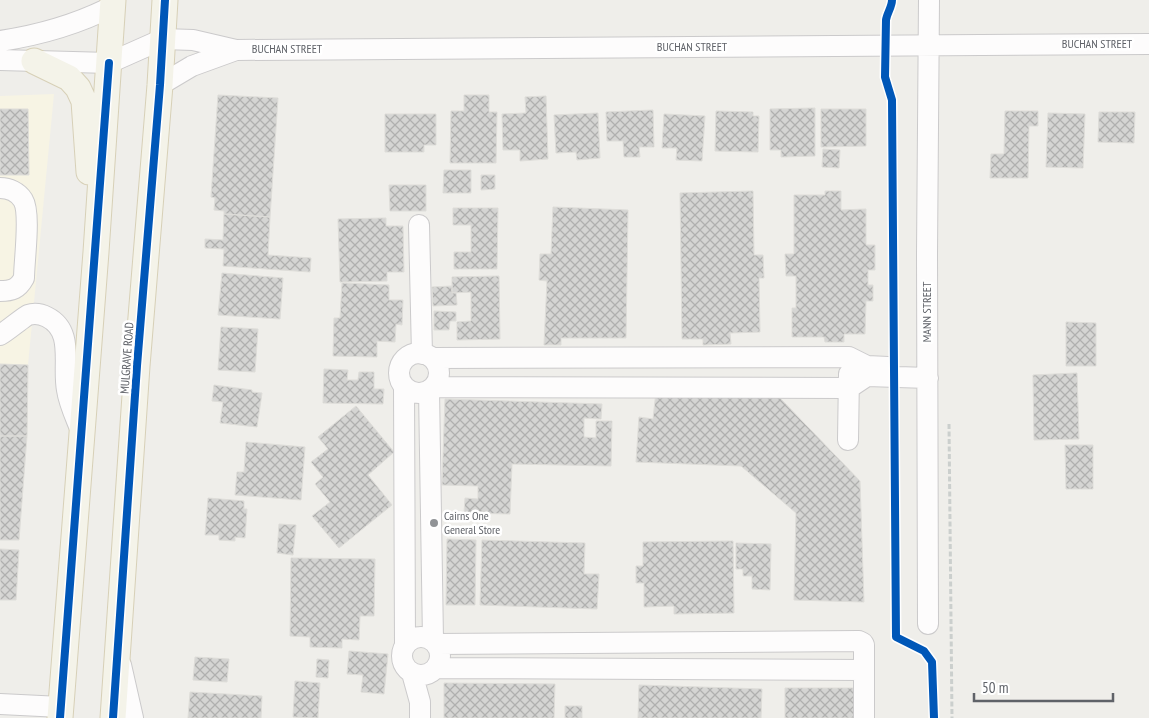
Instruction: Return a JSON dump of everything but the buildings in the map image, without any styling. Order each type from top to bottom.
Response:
[{"type":"main road","name":"MULGRAVE ROAD","points":[[114,718],[137,366],[160,86],[165,0]]},
{"type":"main road","points":[[61,713],[113,3]]},
{"type":"main road","points":[[34,60],[69,78],[78,88],[84,101],[96,252]]},
{"type":"street","name":"MANN STREET","points":[[928,624],[930,0]]},
{"type":"street","points":[[0,41],[34,36],[63,28],[90,18],[113,3]]},
{"type":"street","name":"BUCHAN STREET","points":[[0,60],[109,63],[163,39],[193,40],[236,50],[1149,44]]},
{"type":"street","name":"BUCHAN STREET","points":[[160,86],[192,66],[236,50]]},
{"type":"street","points":[[0,188],[6,188],[17,193],[24,202],[27,218],[24,278],[19,286],[11,291],[0,291]]},
{"type":"street","points":[[419,225],[427,356],[439,369],[439,375],[432,388],[435,642],[440,656],[426,671],[420,710]]},
{"type":"street","points":[[0,335],[27,315],[41,314],[55,321],[63,332],[67,392],[82,432]]},
{"type":"street","points":[[405,644],[404,386],[399,374],[400,367],[409,356],[849,357],[867,366],[928,373]]},
{"type":"street","points":[[848,440],[849,357]]},
{"type":"street","points":[[404,386],[416,393],[432,388],[849,388],[867,376],[928,373]]},
{"type":"street","points":[[863,670],[426,671],[403,663],[402,650],[410,640],[421,636],[435,642],[859,641],[864,645],[864,718]]},
{"type":"street","points":[[118,656],[133,718]]},
{"type":"street","points":[[0,704],[61,713]]},
{"type":"path","points":[[949,424],[952,718]]},
{"type":"shaded area","points":[[54,94],[28,365],[27,436],[0,436],[0,96]]},
{"type":"cycle path","points":[[113,718],[165,0]]},
{"type":"cycle path","points":[[892,0],[886,20],[885,77],[892,100],[896,637],[924,651],[932,662],[934,718]]},
{"type":"cycle path","points":[[60,718],[109,63]]},
{"type":"place","name":"Cairns One General Store","points":[[434,523]]}]
